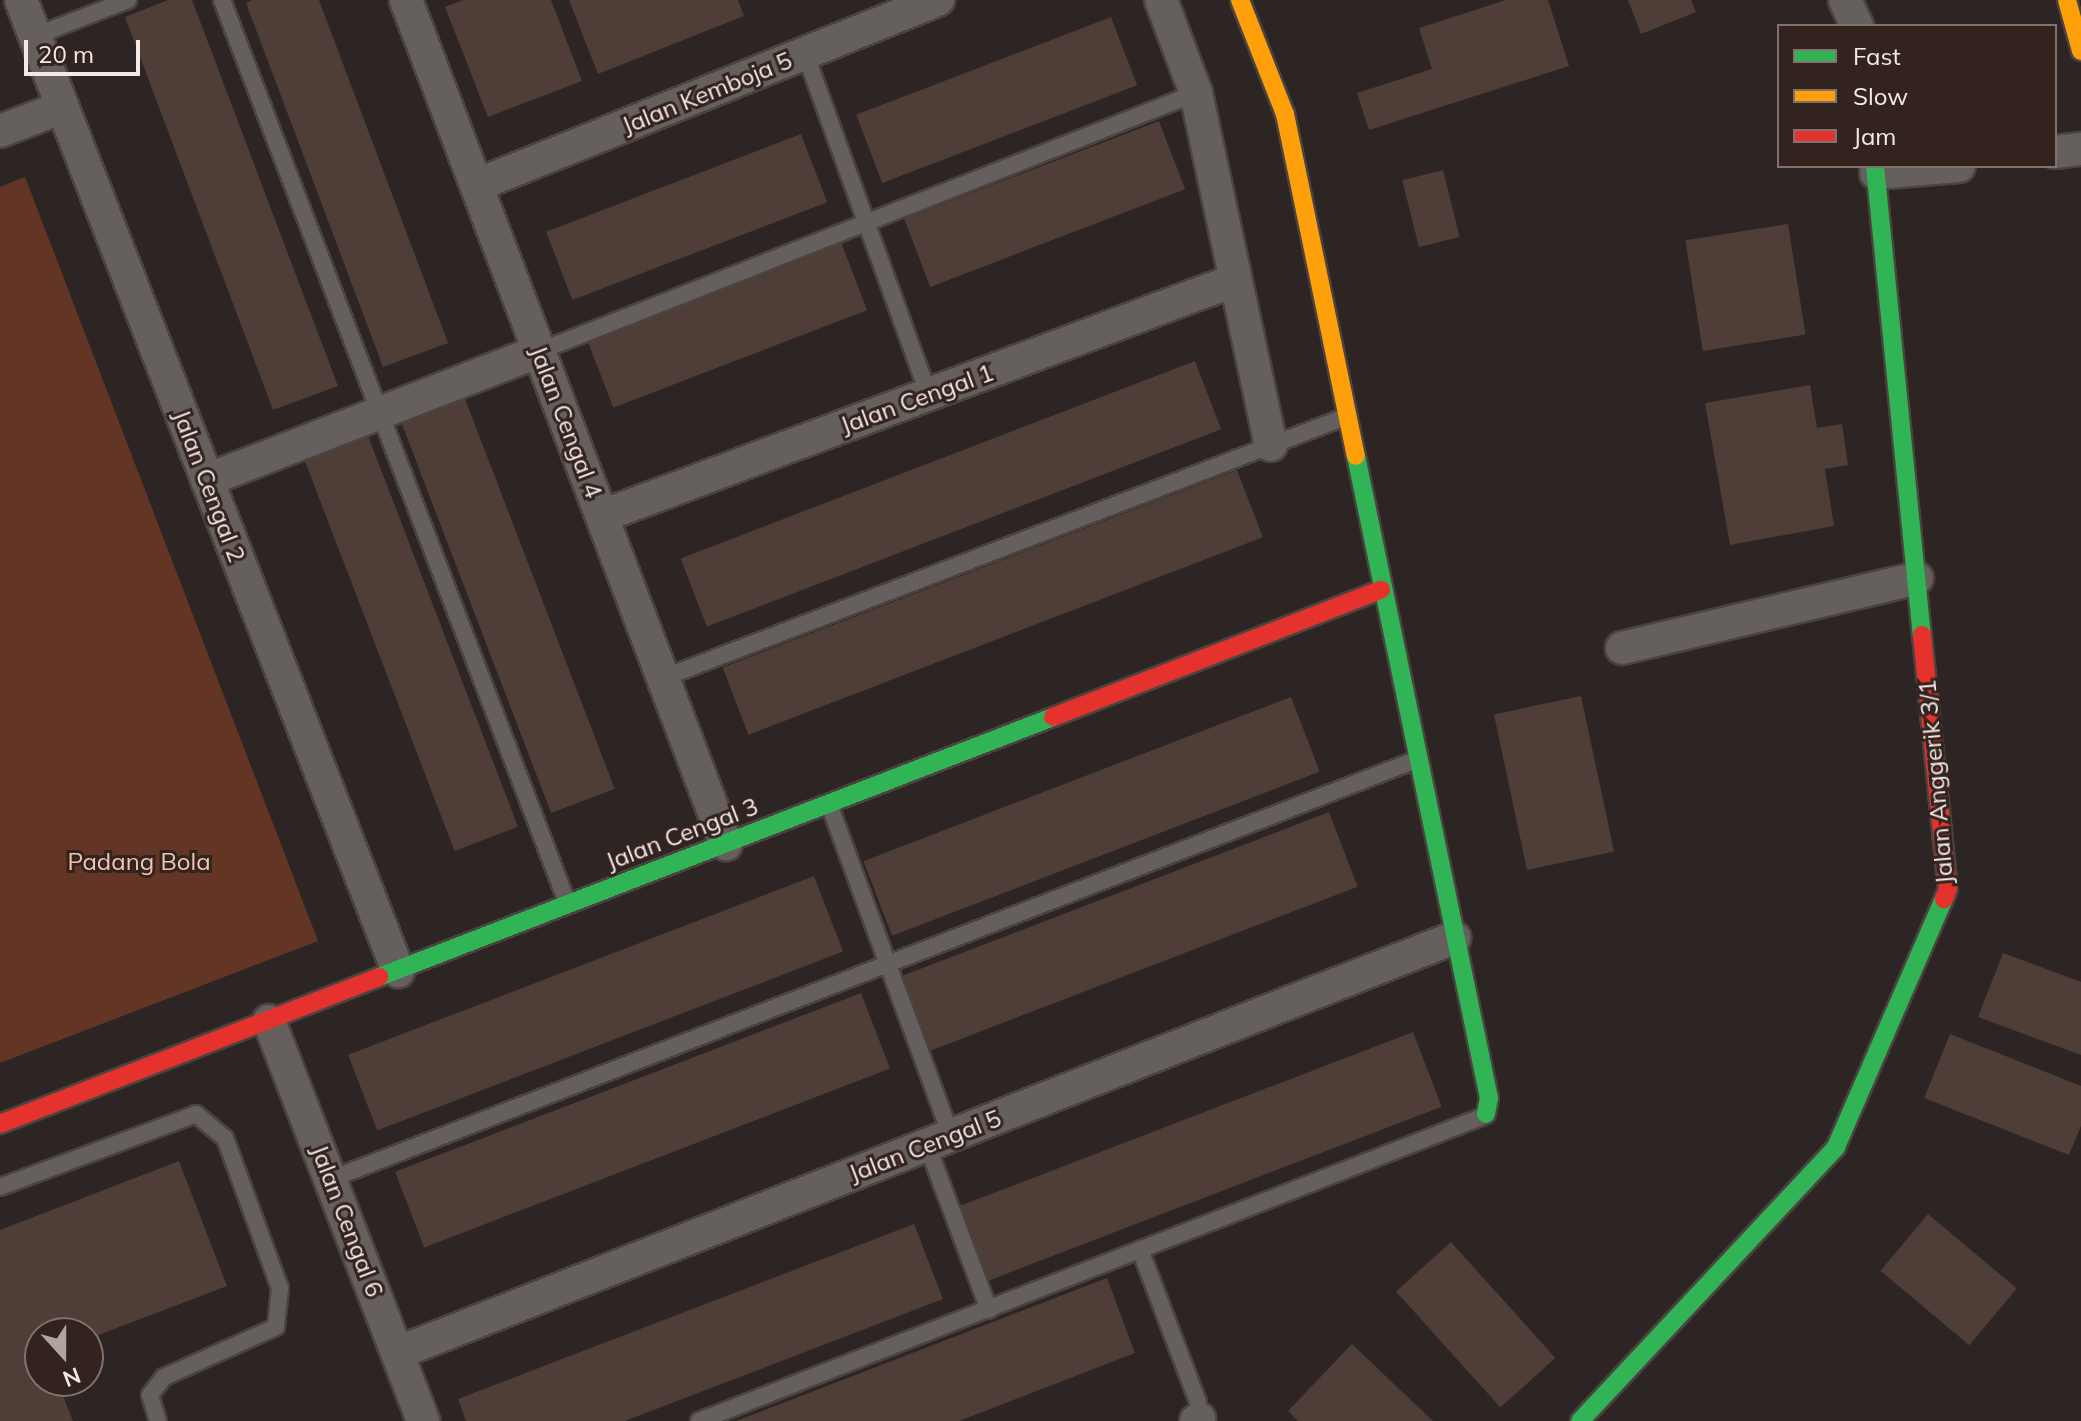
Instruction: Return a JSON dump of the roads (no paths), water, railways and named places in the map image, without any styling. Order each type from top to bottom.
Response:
[{"type":"street","name":"Jalan Cengal 2","points":[[21,0],[398,971]]},
{"type":"street","name":"Jalan Cengal 4","points":[[406,0],[726,844]]},
{"type":"street","name":"Jalan Kemboja 5","points":[[477,185],[938,0]]},
{"type":"street","points":[[1161,0],[1196,93],[1233,281],[1271,445]]},
{"type":"street","points":[[1240,0],[1285,114],[1416,760],[1489,1098],[1486,1114]]},
{"type":"street","points":[[1845,0],[1856,24]]},
{"type":"street","points":[[2067,0],[2081,51]]},
{"type":"street","points":[[0,131],[63,107]]},
{"type":"street","points":[[2057,152],[2081,149]]},
{"type":"street","points":[[1876,170],[1918,168]]},
{"type":"street","name":"Jalan Anggerik 3/1","points":[[1580,1421],[1836,1147],[1948,889],[1876,170]]},
{"type":"street","name":"Jalan Cengal 1","points":[[602,516],[1233,281]]},
{"type":"street","points":[[207,480],[540,351]]},
{"type":"street","points":[[1622,648],[1917,578]]},
{"type":"street","name":"Jalan Cengal 3","points":[[0,1124],[1381,590]]},
{"type":"street","name":"Jalan Cengal 5","points":[[397,1353],[1454,938]]},
{"type":"street","name":"Jalan Cengal 6","points":[[269,1021],[423,1421]]},
{"type":"lane","points":[[35,36],[128,0]]},
{"type":"lane","points":[[222,0],[567,903]]},
{"type":"lane","points":[[805,53],[929,395]]},
{"type":"lane","points":[[540,351],[1196,93]]},
{"type":"lane","points":[[663,678],[1345,417]]},
{"type":"lane","points":[[331,1179],[1416,760]]},
{"type":"lane","points":[[829,804],[889,964],[989,1310]]},
{"type":"lane","points":[[0,1187],[196,1114],[225,1138],[280,1288],[276,1327],[164,1377],[150,1395],[158,1421]]},
{"type":"lane","points":[[699,1421],[1471,1126],[1486,1114]]},
{"type":"lane","points":[[1141,1252],[1198,1402],[1197,1420]]},
{"type":"park label","name":"Padang Bola","points":[[139,862]]}]
